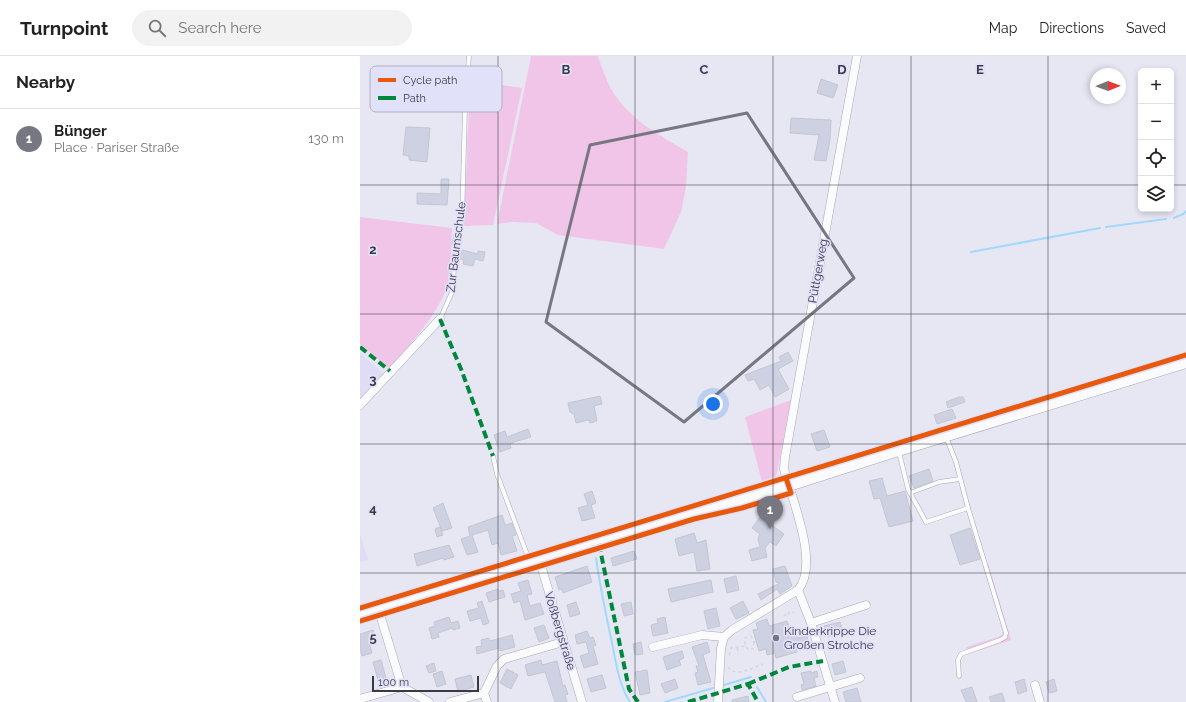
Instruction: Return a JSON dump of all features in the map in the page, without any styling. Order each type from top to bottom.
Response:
[{"type":"main road","points":[[360,613],[533,558],[789,485],[945,435],[1186,362]]},
{"type":"street","name":"Püttgerweg","points":[[798,590],[804,584],[808,560],[784,469],[785,457],[857,56]]},
{"type":"street","name":"Zur Baumschule","points":[[360,405],[440,319]]},
{"type":"street","name":"Voßbergstraße","points":[[533,558],[563,642],[582,702]]},
{"type":"street","points":[[718,702],[720,657],[724,637],[732,630],[798,590],[811,623],[835,702]]},
{"type":"street","points":[[811,623],[866,605]]},
{"type":"street","points":[[378,608],[402,687],[428,702]]},
{"type":"street","points":[[654,647],[702,635],[724,637]]},
{"type":"street","points":[[487,702],[484,693],[498,666],[504,659],[563,642]]},
{"type":"street","points":[[797,697],[860,678]]},
{"type":"street","points":[[1035,685],[1040,702]]},
{"type":"street","points":[[360,699],[402,687]]},
{"type":"street","points":[[450,702],[484,693]]},
{"type":"lane","name":"Zur Baumschule","points":[[468,66],[469,56]]},
{"type":"lane","name":"Zur Baumschule","points":[[440,319],[453,290],[455,240],[462,222],[465,112]]},
{"type":"lane","points":[[945,435],[956,462],[968,508],[1006,632],[1005,637],[1000,640],[961,654],[958,660],[958,676]]},
{"type":"lane","points":[[898,450],[910,493],[926,522],[968,508]]},
{"type":"lane","points":[[493,456],[497,474],[533,558]]},
{"type":"lane","points":[[910,493],[939,482],[960,479]]},
{"type":"path","points":[[784,616],[789,612],[789,614],[794,612]]},
{"type":"path","points":[[800,631],[805,646]]},
{"type":"path","points":[[728,656],[730,649],[745,646],[748,649],[752,649],[754,647],[754,642],[751,636],[746,636],[744,640],[745,646]]},
{"type":"path","points":[[798,642],[803,640]]},
{"type":"path","points":[[754,642],[758,641]]},
{"type":"path","points":[[737,647],[739,653]]},
{"type":"path","points":[[727,662],[732,671],[737,673],[763,664]]},
{"type":"highlighted area","points":[[747,113],[854,278],[684,422],[546,322],[590,145]]},
{"type":"shaded area","points":[[531,56],[598,56],[609,85],[624,107],[654,132],[688,152],[686,187],[681,212],[664,249],[558,235],[536,223],[512,222],[497,224]]},
{"type":"shaded area","points":[[502,85],[522,88],[493,225],[464,226],[469,112],[502,112]]},
{"type":"shaded area","points":[[360,217],[452,228],[451,268],[446,291],[424,327],[406,350],[389,368],[360,344]]},
{"type":"shaded area","points":[[360,353],[383,373],[360,399]]},
{"type":"shaded area","points":[[791,400],[776,477],[762,482],[745,417]]},
{"type":"shaded area","points":[[360,534],[368,560],[360,562]]},
{"type":"shaded area","points":[[988,563],[1011,640],[969,654],[966,647],[1002,635],[1003,630],[983,565]]},
{"type":"building","points":[[821,79],[838,85],[833,98],[817,93]]},
{"type":"building","points":[[791,118],[831,120],[830,140],[826,161],[814,160],[819,135],[790,133]]},
{"type":"building","points":[[406,127],[430,128],[427,162],[409,160],[409,156],[403,155]]},
{"type":"building","points":[[441,179],[449,179],[447,205],[417,204],[417,193],[441,194]]},
{"type":"building","points":[[462,250],[478,254],[478,251],[485,252],[483,261],[475,259],[473,266],[463,264],[464,260],[460,259]]},
{"type":"building","points":[[788,352],[793,361],[778,369],[789,389],[775,397],[769,385],[760,390],[754,379],[748,381],[745,375],[781,361],[779,357]]},
{"type":"building","points":[[600,396],[602,404],[594,406],[597,421],[590,423],[589,420],[576,423],[574,414],[570,412],[568,403]]},
{"type":"building","points":[[963,397],[965,402],[948,408],[946,402]]},
{"type":"building","points":[[952,409],[956,418],[937,424],[934,415]]},
{"type":"building","points":[[528,429],[531,437],[514,442],[510,445],[511,448],[500,452],[494,435],[505,431],[507,437]]},
{"type":"building","points":[[824,430],[830,447],[817,451],[811,434]]},
{"type":"building","points":[[929,469],[933,481],[914,488],[909,476]]},
{"type":"building","points":[[882,478],[887,496],[905,491],[913,521],[889,527],[880,498],[874,499],[869,481]]},
{"type":"building","points":[[592,491],[596,503],[591,505],[595,518],[582,521],[578,508],[588,505],[584,494]]},
{"type":"building","points":[[443,503],[452,528],[442,531],[433,508]]},
{"type":"building","points":[[502,515],[505,525],[512,523],[516,535],[512,536],[517,551],[501,555],[498,543],[492,545],[488,530],[472,535],[478,552],[467,555],[461,539],[470,536],[468,527]]},
{"type":"building","points":[[760,517],[784,534],[776,546],[770,542],[765,548],[767,557],[752,561],[749,550],[760,547],[758,538],[760,534],[752,528]]},
{"type":"building","points":[[440,527],[443,535],[437,537],[435,529]]},
{"type":"building","points":[[970,528],[980,559],[960,565],[950,535]]},
{"type":"building","points":[[694,533],[697,543],[706,540],[710,569],[697,571],[694,552],[679,556],[675,539]]},
{"type":"building","points":[[449,545],[454,557],[444,560],[443,558],[417,566],[414,554]]},
{"type":"building","points":[[634,551],[637,559],[613,566],[611,558]]},
{"type":"building","points":[[587,566],[592,582],[563,593],[562,589],[559,590],[555,577]]},
{"type":"building","points":[[785,566],[792,586],[780,594],[777,589],[761,600],[758,594],[780,583],[776,582],[773,569]]},
{"type":"building","points":[[736,576],[739,590],[727,593],[724,579]]},
{"type":"building","points":[[528,580],[532,594],[527,595],[530,606],[540,603],[544,614],[525,620],[520,601],[514,603],[511,594],[521,591],[518,583]]},
{"type":"building","points":[[711,580],[713,592],[671,602],[668,589]]},
{"type":"building","points":[[498,589],[499,591],[503,590],[505,597],[489,602],[486,593]]},
{"type":"building","points":[[482,601],[489,623],[483,625],[481,618],[470,621],[467,611],[479,608],[477,603]]},
{"type":"building","points":[[743,601],[749,613],[736,619],[730,608]]},
{"type":"building","points":[[576,602],[580,614],[570,617],[567,605]]},
{"type":"building","points":[[631,602],[633,614],[624,616],[621,604]]},
{"type":"building","points":[[716,608],[720,626],[708,629],[704,611]]},
{"type":"building","points":[[449,617],[451,623],[458,621],[460,628],[453,630],[452,628],[438,633],[439,637],[432,639],[429,628],[435,626],[434,622]]},
{"type":"building","points":[[665,617],[668,633],[653,636],[651,625],[658,623],[657,619]]},
{"type":"building","name":"Kinderkrippe Die Großen Strolche","points":[[767,619],[769,626],[787,621],[792,635],[795,634],[797,638],[807,636],[809,645],[796,649],[797,652],[776,658],[775,653],[767,655],[766,649],[759,651],[753,630],[758,629],[756,623]]},
{"type":"building","points":[[840,622],[843,633],[827,637],[824,626]]},
{"type":"building","points":[[544,625],[549,638],[539,642],[534,628]]},
{"type":"building","points":[[373,630],[376,640],[369,642],[372,653],[362,656],[360,649],[360,634]]},
{"type":"building","points":[[587,631],[590,638],[593,637],[596,645],[593,646],[598,664],[584,668],[580,656],[589,653],[586,642],[577,644],[575,635]]},
{"type":"building","points":[[512,635],[515,647],[500,651],[499,648],[477,654],[476,647],[482,646],[481,640],[489,638],[490,641]]},
{"type":"building","points":[[641,642],[643,654],[635,655],[633,644]]},
{"type":"building","points":[[707,642],[710,652],[703,655],[711,682],[698,685],[695,673],[698,672],[696,666],[699,666],[692,647]]},
{"type":"building","points":[[682,651],[684,658],[679,660],[681,665],[667,670],[663,657]]},
{"type":"building","points":[[381,660],[386,678],[378,680],[373,662]]},
{"type":"building","points":[[541,660],[542,665],[557,661],[563,686],[565,685],[568,694],[565,695],[567,702],[555,702],[545,672],[528,676],[525,665]]},
{"type":"building","points":[[843,661],[846,672],[835,675],[832,664]]},
{"type":"building","points":[[434,663],[436,671],[429,673],[426,666]]},
{"type":"building","points":[[507,669],[518,675],[511,689],[500,683]]},
{"type":"building","points":[[647,670],[650,693],[640,695],[635,672]]},
{"type":"building","points":[[442,671],[446,684],[437,687],[433,674]]},
{"type":"building","points":[[811,671],[811,673],[817,671],[818,677],[814,678],[816,686],[802,690],[801,685],[804,684],[801,673]]},
{"type":"building","points":[[471,675],[474,687],[458,692],[455,679]]},
{"type":"building","points":[[602,675],[606,688],[591,692],[587,679]]},
{"type":"building","points":[[675,679],[678,688],[665,693],[661,684]]},
{"type":"building","points":[[1024,679],[1027,691],[1018,694],[1015,682]]},
{"type":"building","points":[[1054,679],[1057,691],[1049,693],[1046,682]]},
{"type":"building","points":[[972,687],[977,702],[966,702],[961,690]]},
{"type":"building","points":[[857,688],[861,702],[846,702],[843,692]]},
{"type":"building","points":[[1002,693],[1005,702],[991,702],[989,697]]},
{"type":"building","points":[[748,696],[749,702],[732,702],[732,700]]},
{"type":"waterway","points":[[1174,218],[1186,211]]},
{"type":"waterway","points":[[1106,227],[1166,219]]},
{"type":"waterway","points":[[971,252],[1100,228]]},
{"type":"waterway","points":[[596,558],[603,601],[617,666],[623,688],[630,702]]},
{"type":"waterway","points":[[724,685],[751,677]]},
{"type":"waterway","points":[[757,687],[766,702]]},
{"type":"waterway","points":[[665,702],[713,688]]},
{"type":"marked path","points":[[440,319],[461,369],[493,456]]},
{"type":"marked path","points":[[360,347],[390,371]]},
{"type":"marked path","points":[[599,544],[629,689],[638,702]]},
{"type":"marked path","points":[[748,684],[789,667],[823,661]]},
{"type":"marked path","points":[[688,702],[748,684],[758,702]]},
{"type":"cycle path","points":[[360,608],[1186,355]]},
{"type":"cycle path","points":[[360,621],[694,519],[742,508],[791,493],[786,478]]},
{"type":"place","name":"Bünger","points":[[770,529]]},
{"type":"place","name":"Kinderkrippe Die Großen Strolche","points":[[776,638]]}]
